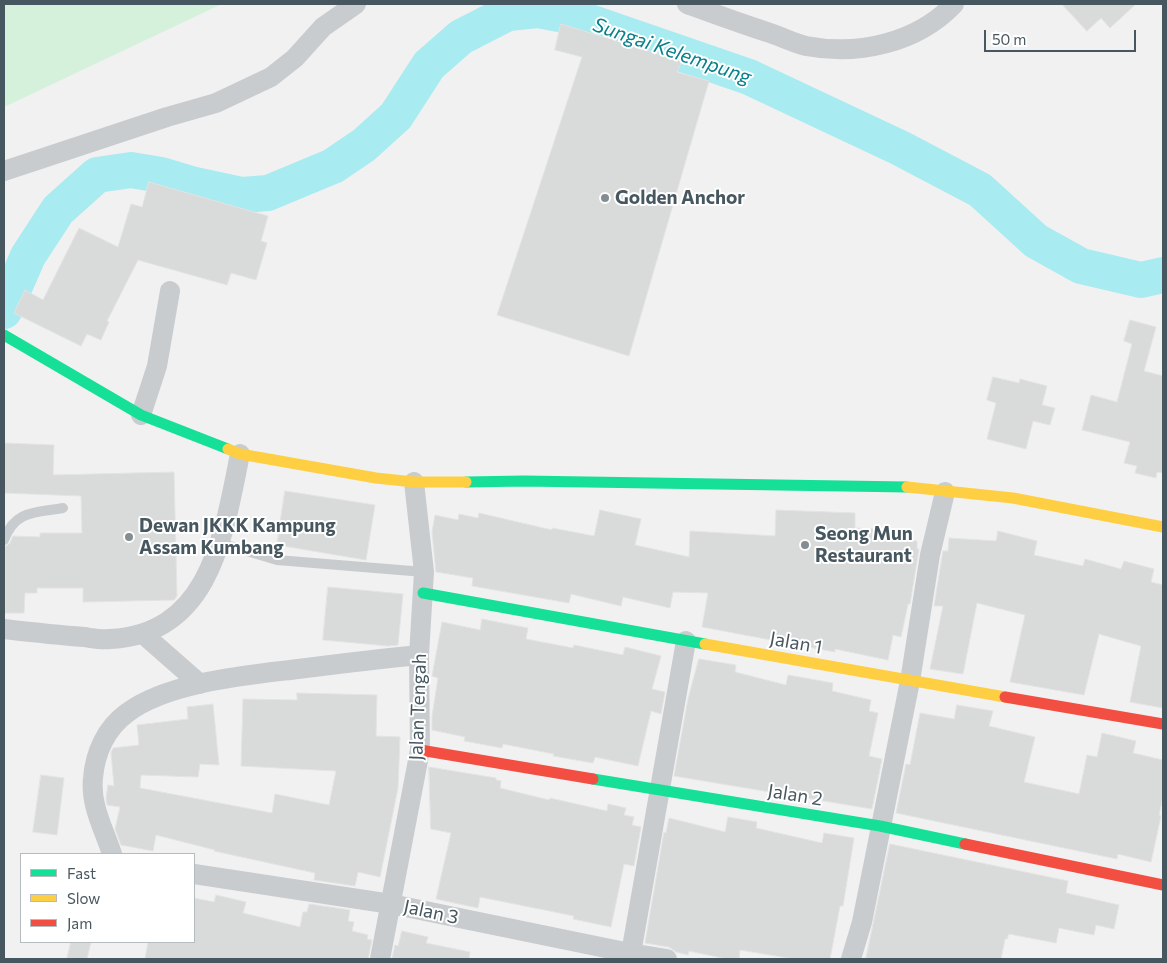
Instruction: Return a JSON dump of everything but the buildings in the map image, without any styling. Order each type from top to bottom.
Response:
[{"type":"street","points":[[4,171],[167,117],[216,103],[271,77],[295,58],[323,27],[356,4]]},
{"type":"street","points":[[687,4],[806,46],[844,49],[884,45],[919,31],[943,16],[954,4]]},
{"type":"street","points":[[141,415],[157,366],[170,291]]},
{"type":"street","points":[[4,335],[141,415],[240,454],[376,478],[414,482],[524,481],[898,486],[1013,498],[1163,527]]},
{"type":"street","points":[[4,629],[110,639],[143,634],[172,619],[199,590],[210,568],[220,543],[240,454]]},
{"type":"street","name":"Jalan Tengah","points":[[380,959],[420,750],[419,655],[424,572],[414,482]]},
{"type":"street","points":[[851,959],[862,922],[910,681],[930,555],[945,492]]},
{"type":"street","name":"Jalan 1","points":[[423,593],[910,681],[1163,724]]},
{"type":"street","points":[[143,634],[200,684]]},
{"type":"street","points":[[630,956],[686,641]]},
{"type":"street","points":[[112,853],[93,800],[93,778],[96,758],[108,732],[126,713],[158,696],[200,684],[258,674],[419,655]]},
{"type":"street","name":"Jalan 2","points":[[420,750],[880,826],[1163,885]]},
{"type":"street","name":"Jalan 3","points":[[195,874],[391,904],[630,956],[667,959]]},
{"type":"street","points":[[862,922],[864,959]]},
{"type":"lane","points":[[4,540],[9,527],[20,517],[62,508]]},
{"type":"lane","points":[[220,543],[277,560],[424,572]]},
{"type":"green space","points":[[4,4],[222,4],[4,107]]},
{"type":"waterway","name":"Sungai Kelempung","points":[[4,311],[28,256],[58,210],[97,175],[131,170],[161,175],[191,184],[242,195],[268,193],[333,166],[364,145],[396,116],[429,65],[461,37],[508,13],[538,10],[575,17],[749,77],[900,148],[980,190],[1036,241],[1081,266],[1141,280],[1163,275]]},
{"type":"traffic: fast","points":[[4,335],[141,415],[228,449]]},
{"type":"traffic: fast","points":[[466,482],[524,481],[907,487]]},
{"type":"traffic: fast","points":[[423,593],[705,644]]},
{"type":"traffic: fast","points":[[593,779],[880,826],[965,844]]},
{"type":"traffic: slow","points":[[228,449],[240,454],[376,478],[414,482],[466,482]]},
{"type":"traffic: slow","points":[[907,487],[1013,498],[1163,527]]},
{"type":"traffic: slow","points":[[705,644],[1005,697]]},
{"type":"traffic: jam","points":[[1005,697],[1163,724]]},
{"type":"traffic: jam","points":[[420,750],[593,779]]},
{"type":"traffic: jam","points":[[965,844],[1163,885]]},
{"type":"place","name":"Golden Anchor","points":[[605,198]]},
{"type":"place","name":"Dewan JKKK Kampung Assam Kumbang","points":[[129,537]]},
{"type":"place","name":"Seong Mun Restaurant","points":[[805,545]]}]
